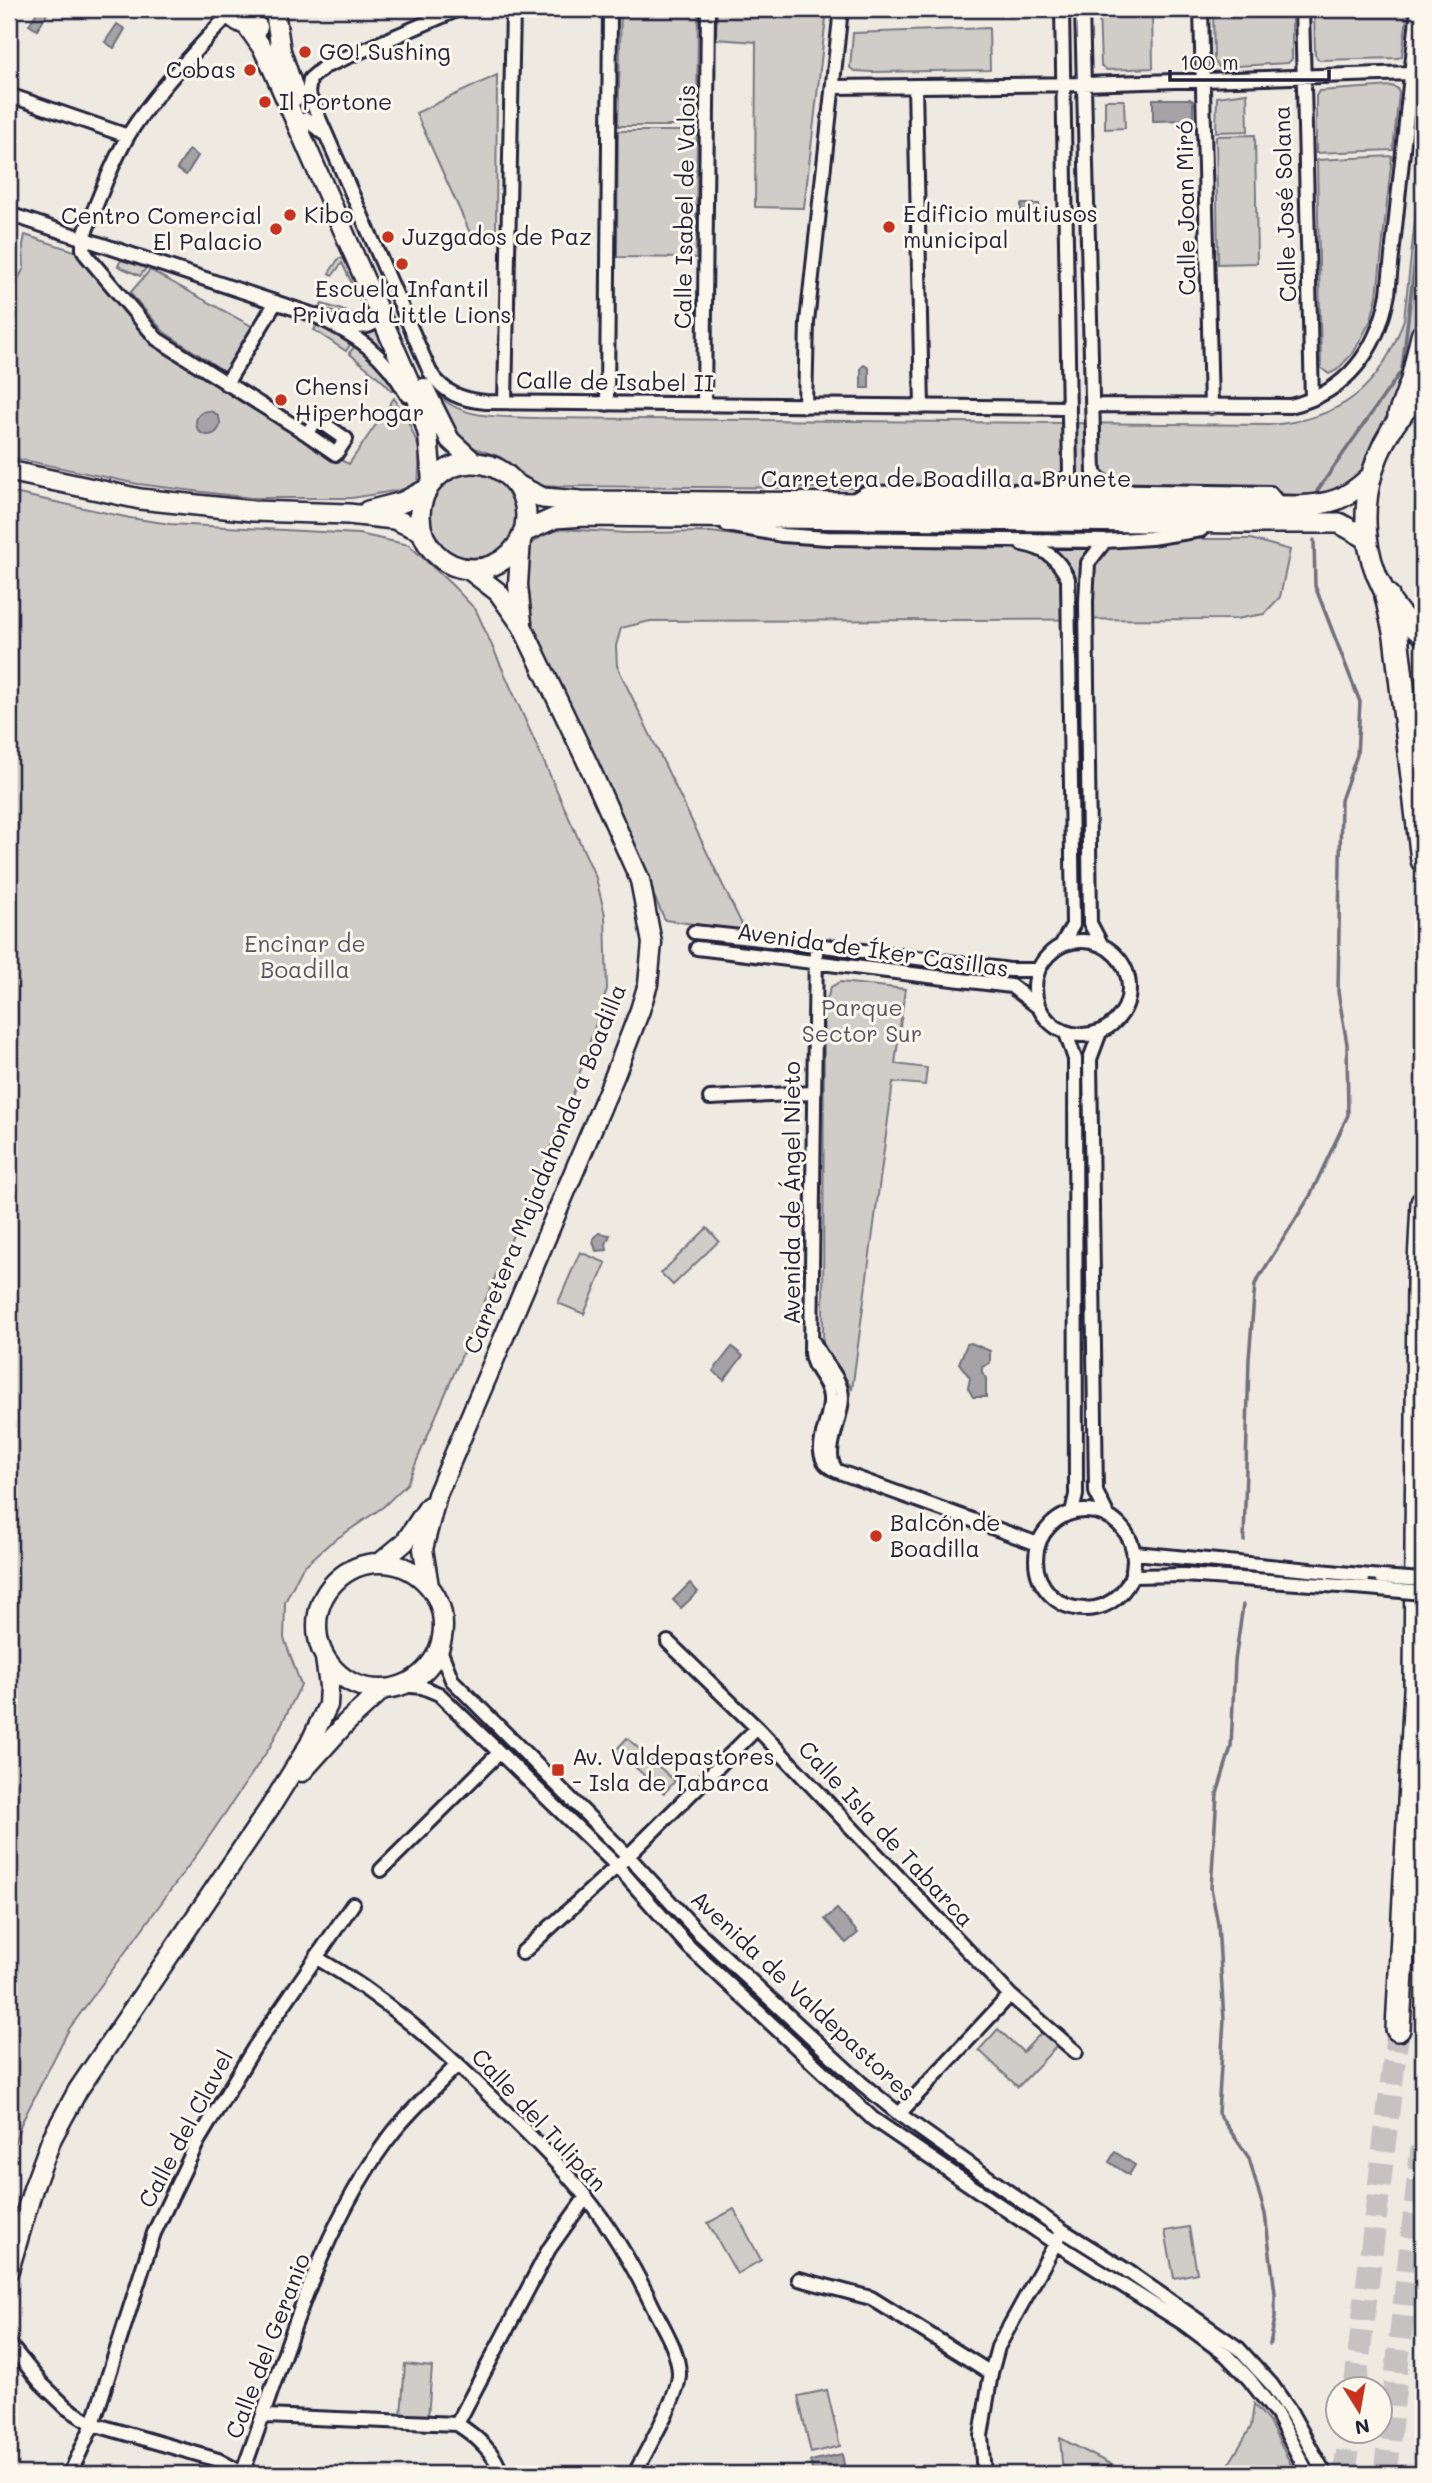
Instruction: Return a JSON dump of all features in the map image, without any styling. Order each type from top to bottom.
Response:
[{"type":"highway","points":[[1400,415],[1413,380],[1423,336]]},
{"type":"highway","points":[[1387,596],[1396,636],[1423,860]]},
{"type":"highway","points":[[1416,1685],[1419,1283],[1423,1203]]},
{"type":"highway","points":[[1398,2029],[1416,1685],[1423,1605]]},
{"type":"main road","points":[[1423,394],[1400,415],[1380,449],[1369,478],[1365,500],[1366,538],[1387,596],[1423,635]]},
{"type":"main road","points":[[348,514],[381,509],[429,486],[447,469],[475,463],[499,469],[517,485],[526,508],[523,535],[511,554],[495,564],[468,569],[451,564],[436,554],[422,531],[420,510],[429,486]]},
{"type":"main road","points":[[9,471],[140,499],[201,507],[348,514],[394,519],[422,531]]},
{"type":"main road","name":"Carretera de Boadilla a Brunete","points":[[517,485],[543,498],[582,501],[1281,506],[1328,504],[1352,494],[1369,478]]},
{"type":"main road","name":"Carretera de Boadilla a Brunete","points":[[523,535],[555,518],[633,517],[1339,523],[1366,538]]},
{"type":"street","name":"Calle de Isabel II","points":[[459,9],[315,73],[310,79],[308,93],[410,329],[437,382],[459,398],[505,402],[607,404],[1069,408]]},
{"type":"street","points":[[505,402],[513,9]]},
{"type":"street","points":[[607,404],[610,9]]},
{"type":"street","name":"Calle Isabel de Valois","points":[[704,405],[708,9]]},
{"type":"street","points":[[805,406],[807,322],[841,9]]},
{"type":"street","points":[[1057,490],[1070,474],[1062,9]]},
{"type":"street","points":[[1082,9],[1094,473],[1111,490]]},
{"type":"street","name":"Calle Joan Miró","points":[[1201,9],[1211,407]]},
{"type":"street","name":"Calle José Solana","points":[[1302,9],[1312,398]]},
{"type":"street","points":[[1092,405],[1290,406],[1312,398],[1343,379],[1359,364],[1376,338],[1384,314],[1418,9]]},
{"type":"street","points":[[279,14],[267,25],[258,27],[247,26],[235,20],[228,11],[146,109],[128,136],[104,185],[83,238],[83,249],[157,339],[307,435]]},
{"type":"street","points":[[279,14],[284,61],[306,119],[439,422],[450,440],[475,463]]},
{"type":"street","points":[[247,26],[269,63],[418,401],[430,449],[429,486]]},
{"type":"street","points":[[833,87],[1063,83],[1084,85],[1411,73]]},
{"type":"street","points":[[915,86],[922,407]]},
{"type":"street","points":[[9,95],[128,136]]},
{"type":"street","name":"Calle de Isabel II","points":[[306,119],[326,135]]},
{"type":"street","points":[[9,214],[314,315],[365,327],[375,321],[377,310]]},
{"type":"street","points":[[226,384],[276,302]]},
{"type":"street","points":[[314,315],[357,338],[391,368],[415,410],[430,449]]},
{"type":"street","points":[[850,503],[865,493],[1111,490],[1270,493],[1281,506]]},
{"type":"street","points":[[633,517],[732,525],[782,535],[827,538],[1105,541],[1151,538],[1242,523]]},
{"type":"street","name":"Carretera Majadahonda a Boadilla","points":[[522,626],[518,585],[523,535]]},
{"type":"street","points":[[990,538],[1032,546],[1052,555],[1062,565],[1068,579],[1073,925],[1062,944],[1047,955],[1037,970],[1034,989],[1038,1007],[1048,1023],[1066,1033],[1083,1036],[1100,1032],[1116,1021],[1126,1007],[1130,987],[1126,969],[1116,953],[1101,944],[1081,940],[1062,944]]},
{"type":"street","points":[[1101,944],[1090,923],[1086,601],[1088,563],[1105,541]]},
{"type":"street","name":"Carretera Majadahonda a Boadilla","points":[[429,1586],[423,1549],[437,1495],[615,1075],[648,984],[652,949],[646,902],[640,880],[522,626],[498,592],[468,569]]},
{"type":"street","name":"Avenida de Íker Casillas","points":[[694,932],[1010,970],[1037,970]]},
{"type":"street","name":"Avenida de Ángel Nieto","points":[[816,945],[811,1359],[826,1381],[830,1398],[820,1451],[822,1461],[837,1471],[1038,1544]]},
{"type":"street","name":"Avenida de Íker Casillas","points":[[696,948],[1011,986],[1038,1007]]},
{"type":"street","points":[[1100,1032],[1090,1059],[1096,1492],[1108,1516]]},
{"type":"street","points":[[1066,1033],[1075,1059],[1076,1495],[1072,1512]]},
{"type":"street","points":[[710,1098],[813,1093]]},
{"type":"street","name":"Carretera Majadahonda a Boadilla","points":[[380,1563],[405,1542],[437,1495]]},
{"type":"street","points":[[1090,1510],[1108,1516],[1126,1531],[1135,1553],[1132,1576],[1125,1590],[1114,1601],[1100,1608],[1084,1610],[1055,1600],[1044,1588],[1037,1574],[1035,1559],[1038,1544],[1046,1530],[1057,1519],[1072,1512],[1090,1510]]},
{"type":"street","points":[[1135,1553],[1423,1580]]},
{"type":"street","points":[[9,2270],[52,2138],[78,2090],[271,1806],[309,1745],[328,1705],[329,1686],[325,1658],[318,1640],[317,1621],[321,1603],[330,1587],[344,1574],[361,1566],[380,1563],[398,1566],[415,1574],[429,1586],[442,1615],[443,1631],[439,1647],[430,1663],[417,1676],[392,1687],[346,1723],[271,1806]]},
{"type":"street","points":[[1132,1576],[1184,1575],[1423,1593]]},
{"type":"street","name":"Calle Isla de Tabarca","points":[[668,1642],[757,1728],[1010,1996],[1076,2052]]},
{"type":"street","name":"Avenida de Valdepastores","points":[[439,1647],[452,1680],[628,1856],[698,1932],[861,2083],[899,2114],[1062,2230],[1126,2270],[1239,2349],[1271,2384],[1290,2411],[1325,2474]]},
{"type":"street","points":[[325,1658],[336,1671],[350,1681],[366,1687],[392,1687]]},
{"type":"street","name":"Avenida de Valdepastores","points":[[392,1687],[422,1687],[439,1694],[617,1867],[689,1947],[873,2119],[1055,2243],[1183,2323],[1226,2356],[1249,2379],[1277,2415],[1308,2474]]},
{"type":"street","points":[[522,1953],[617,1867],[757,1728]]},
{"type":"street","points":[[381,1870],[499,1754]]},
{"type":"street","name":"Calle del Clavel","points":[[70,2474],[93,2424],[154,2232],[198,2141],[254,2048],[353,1904]]},
{"type":"street","name":"Calle del Tulipán","points":[[317,1958],[363,1986],[399,2013],[458,2064],[586,2197],[633,2266],[676,2354],[679,2374],[676,2390],[635,2474]]},
{"type":"street","points":[[899,2114],[1010,1996]]},
{"type":"street","name":"Calle del Geranio","points":[[243,2474],[300,2307],[351,2196],[395,2130],[458,2064]]},
{"type":"street","points":[[457,2424],[549,2249],[586,2197]]},
{"type":"street","points":[[984,2474],[981,2436],[998,2347],[1062,2230]]},
{"type":"street","points":[[799,2279],[871,2298],[991,2373]]},
{"type":"street","points":[[9,2344],[67,2408],[93,2424],[218,2460],[243,2474]]},
{"type":"street","points":[[9,2359],[32,2372]]},
{"type":"street","points":[[265,2416],[457,2424],[476,2436],[501,2474]]},
{"type":"green space","points":[[621,9],[698,9],[697,126],[618,126]]},
{"type":"green space","points":[[717,9],[827,9],[804,208],[755,207],[756,42],[716,39]]},
{"type":"green space","points":[[1099,9],[1152,9],[1153,68],[1107,70],[1101,66]]},
{"type":"green space","points":[[1213,9],[1292,9],[1292,59],[1288,63],[1219,67],[1214,61]]},
{"type":"green space","points":[[1314,9],[1408,9],[1402,56],[1319,60],[1315,55]]},
{"type":"green space","points":[[989,28],[990,70],[872,72],[850,68],[853,33]]},
{"type":"green space","points":[[497,75],[496,235],[471,235],[416,113]]},
{"type":"green space","points":[[1392,86],[1397,88],[1399,93],[1393,150],[1316,153],[1316,96],[1319,91]]},
{"type":"green space","points":[[1247,93],[1248,131],[1216,132],[1217,97]]},
{"type":"green space","points":[[1105,100],[1124,100],[1125,128],[1105,129]]},
{"type":"green space","points":[[618,131],[697,131],[696,258],[617,257]]},
{"type":"green space","points":[[1255,135],[1257,263],[1218,264],[1216,136]]},
{"type":"green space","points":[[1423,149],[1423,289],[1398,398],[1379,440],[1357,477],[1343,487],[1318,495],[1111,490],[543,486],[534,483],[500,457],[463,444],[455,437],[432,388],[442,399],[466,411],[508,417],[1268,425],[1294,422],[1317,416],[1355,396],[1370,382],[1395,343],[1404,319]]},
{"type":"green space","points":[[1392,156],[1377,296],[1371,320],[1354,352],[1337,370],[1329,374],[1321,368],[1317,160]]},
{"type":"green space","points":[[25,235],[81,253],[154,341],[349,464],[394,398],[408,421],[420,450],[418,487],[352,498],[251,498],[138,484],[9,457],[9,296],[24,268]]},
{"type":"green space","points":[[339,258],[344,259],[361,293],[357,294],[342,263],[333,275],[329,273]]},
{"type":"green space","points":[[121,260],[146,268],[140,276],[118,266]]},
{"type":"green space","points":[[150,270],[253,327],[227,373],[164,332],[130,293]]},
{"type":"green space","points":[[363,297],[369,314],[364,320],[320,308],[322,304],[362,316],[365,313],[359,299]]},
{"type":"green space","points":[[317,325],[351,343],[346,351],[314,330]]},
{"type":"green space","points":[[379,329],[395,363],[380,347],[363,335]]},
{"type":"green space","points":[[355,346],[381,367],[396,388],[392,391],[349,353]]},
{"type":"green space","points":[[465,472],[481,472],[504,484],[513,498],[516,515],[513,532],[504,546],[481,558],[465,558],[449,551],[437,539],[430,523],[430,507],[437,491],[449,479]]},
{"type":"green space","name":"Encinar de Boadilla","points":[[9,492],[170,524],[359,534],[409,545],[476,610],[596,878],[605,915],[607,989],[573,1094],[407,1484],[383,1507],[329,1544],[302,1568],[285,1602],[284,1638],[301,1685],[270,1747],[200,1850],[69,2029],[21,2124],[9,2159]]},
{"type":"green space","points":[[561,529],[627,533],[711,532],[801,544],[1014,549],[1029,553],[1052,546],[1145,546],[1187,539],[1251,539],[1290,550],[1280,597],[1264,614],[1236,619],[650,621],[621,628],[616,646],[617,666],[745,931],[665,920],[533,633],[523,584],[528,547],[543,535]]},
{"type":"green space","name":"Parque Sector Sur","points":[[840,982],[905,989],[895,1064],[927,1068],[925,1085],[893,1082],[852,1390],[823,1346],[824,1008],[831,987]]},
{"type":"green space","points":[[707,1228],[719,1241],[673,1285],[661,1273]]},
{"type":"green space","points":[[580,1252],[606,1263],[584,1314],[558,1303]]},
{"type":"green space","points":[[627,1738],[675,1781],[664,1793],[616,1750]]},
{"type":"green space","points":[[998,2029],[1023,2052],[1042,2032],[1057,2046],[1018,2087],[979,2050]]},
{"type":"green space","points":[[734,2209],[761,2260],[737,2274],[708,2223]]},
{"type":"green space","points":[[1189,2227],[1197,2273],[1174,2278],[1165,2231]]},
{"type":"green space","points":[[405,2364],[432,2367],[428,2417],[401,2415]]},
{"type":"green space","points":[[827,2390],[840,2446],[811,2453],[798,2396]]},
{"type":"green space","points":[[1254,2404],[1269,2422],[1296,2474],[1223,2474],[1251,2427]]},
{"type":"green space","points":[[1060,2438],[1129,2474],[1063,2474]]},
{"type":"shaded area","points":[[39,9],[47,14],[37,30],[29,25]]},
{"type":"shaded area","points":[[117,24],[125,29],[114,48],[105,42]]},
{"type":"shaded area","points":[[1153,99],[1193,101],[1193,120],[1153,121]]},
{"type":"shaded area","points":[[189,150],[198,156],[186,175],[177,169]]},
{"type":"shaded area","points":[[1021,204],[1039,204],[1040,220],[1016,221],[1015,211],[1021,211]]},
{"type":"shaded area","points":[[864,365],[869,368],[869,388],[861,388],[861,368]]},
{"type":"shaded area","points":[[208,411],[217,414],[220,423],[217,432],[208,435],[199,432],[196,423],[199,414]]},
{"type":"shaded area","points":[[599,1233],[610,1235],[606,1244],[607,1250],[596,1251],[593,1241]]},
{"type":"shaded area","points":[[971,1343],[990,1351],[990,1363],[982,1367],[986,1378],[986,1397],[973,1397],[968,1388],[970,1378],[959,1363],[967,1344]]},
{"type":"shaded area","points":[[732,1347],[743,1356],[724,1380],[713,1371]]},
{"type":"shaded area","points":[[690,1583],[698,1592],[681,1608],[673,1600]]},
{"type":"shaded area","points":[[837,1909],[858,1933],[846,1943],[825,1919]]},
{"type":"shaded area","points":[[1115,2152],[1135,2165],[1129,2175],[1109,2162]]},
{"type":"shaded area","points":[[842,2454],[845,2470],[813,2474],[810,2461]]},
{"type":"waterway","points":[[1317,491],[1402,370],[1423,192]]},
{"type":"waterway","points":[[1244,1541],[1249,1359],[1255,1284],[1310,1196],[1348,1115],[1347,1044],[1338,992],[1341,800],[1357,755],[1360,702],[1315,586],[1314,540]]},
{"type":"waterway","points":[[1243,1605],[1235,1661],[1231,1747],[1217,1794],[1211,1888],[1218,1924],[1224,2020],[1218,2113],[1249,2158],[1265,2214],[1275,2293],[1275,2318],[1270,2344]]},
{"type":"tunnel","points":[[1357,2374],[1398,2029]]},
{"type":"tunnel","points":[[1385,2474],[1423,2138]]},
{"type":"tunnel","points":[[1345,2474],[1348,2444]]},
{"type":"place","name":"GO! Sushing","points":[[305,52]]},
{"type":"place","name":"Cobas","points":[[250,70]]},
{"type":"place","name":"Il Portone","points":[[265,102]]},
{"type":"place","name":"Kibo","points":[[290,215]]},
{"type":"place","name":"Edificio multiusos municipal","points":[[889,227]]},
{"type":"place","name":"Centro Comercial El Palacio","points":[[276,229]]},
{"type":"place","name":"Juzgados de Paz","points":[[388,237]]},
{"type":"place","name":"Escuela Infantil Privada Little Lions","points":[[402,264]]},
{"type":"place","name":"Chensi Hiperhogar","points":[[281,400]]},
{"type":"place","name":"Balcón de Boadilla","points":[[876,1536]]},
{"type":"place","name":"Av. Valdepastores - Isla de Tabarca","points":[[558,1770]]}]
